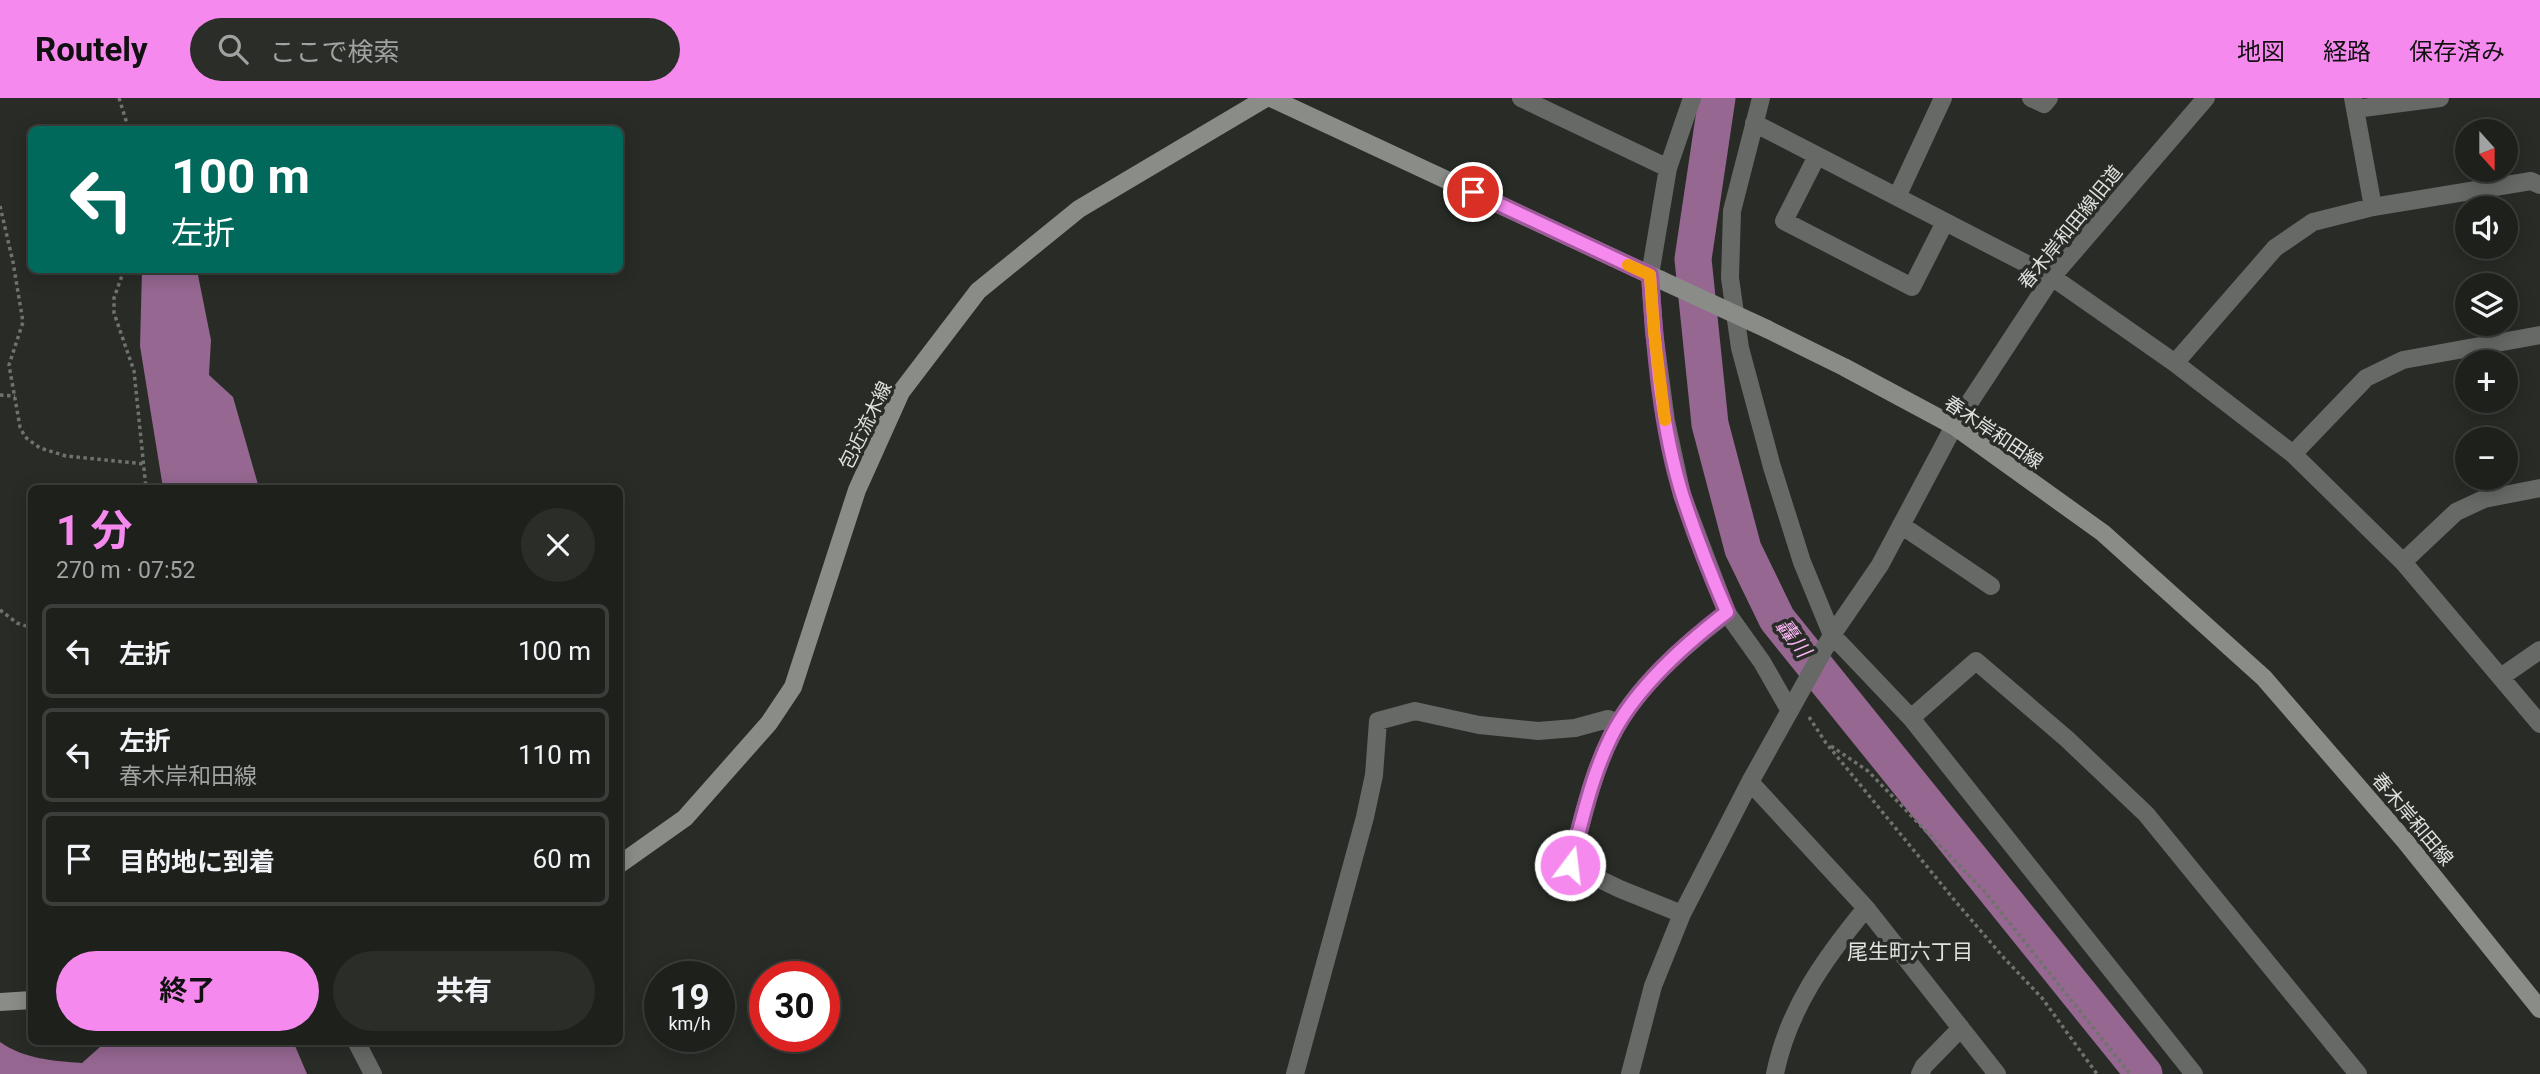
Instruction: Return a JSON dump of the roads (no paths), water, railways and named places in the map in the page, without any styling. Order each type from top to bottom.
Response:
[{"type":"main road","name":"春木岸和田線","points":[[1268,98],[1767,329],[1954,426],[2103,533],[2264,678],[2405,841],[2540,1009]]},
{"type":"main road","name":"包近流木線","points":[[623,862],[685,818],[769,723],[793,687],[857,490],[901,392],[978,291],[1079,209],[1268,98]]},
{"type":"main road","points":[[0,1002],[28,1000]]},
{"type":"street","points":[[1521,98],[1668,169]]},
{"type":"street","points":[[1692,98],[1668,169],[1655,277],[1654,332],[1665,421],[1682,495],[1727,612],[1794,705]]},
{"type":"street","points":[[1761,98],[1732,211],[1730,278],[1740,348],[1772,467],[1830,640],[1911,718],[2194,1074]]},
{"type":"street","points":[[1897,197],[1943,98]]},
{"type":"street","points":[[2031,98],[2044,104],[2049,98]]},
{"type":"street","name":"春木岸和田線旧道","points":[[1630,1074],[1653,986],[1682,914],[1750,782],[1830,640],[1880,565],[1954,426],[2052,277],[2206,98]]},
{"type":"street","points":[[2373,208],[2354,104],[2440,98]]},
{"type":"street","points":[[1754,123],[2052,277],[2175,363],[2293,454],[2403,562],[2540,724]]},
{"type":"street","points":[[1817,156],[1784,221],[1912,286],[1945,222]]},
{"type":"street","points":[[2175,363],[2275,248],[2313,222],[2373,208],[2531,181],[2540,185]]},
{"type":"street","points":[[2293,454],[2366,378],[2403,360],[2540,334]]},
{"type":"street","points":[[2403,562],[2456,512],[2484,499],[2540,488]]},
{"type":"street","points":[[1901,525],[1991,586]]},
{"type":"street","points":[[1682,914],[1570,865],[1587,802],[1610,738],[1628,707],[1690,641],[1727,612]]},
{"type":"street","points":[[2501,677],[2540,650]]},
{"type":"street","points":[[1911,718],[1976,661],[2067,739],[2146,814],[2358,1074]]},
{"type":"street","points":[[1295,1074],[1366,817],[1374,775],[1378,721],[1415,711],[1479,725],[1538,731],[1575,727],[1608,719],[1619,723]]},
{"type":"street","points":[[1750,782],[1866,908],[1997,1074]]},
{"type":"street","points":[[1775,1074],[1800,1000],[1834,947],[1866,908]]},
{"type":"street","points":[[1920,1074],[1924,1066],[1961,1028]]},
{"type":"street","points":[[358,1045],[373,1074]]},
{"type":"waterway","name":"轟川","points":[[1717,98],[1693,259],[1710,424],[1743,549],[1777,619],[2144,1074]]},
{"type":"district","name":"尾生町六丁目","points":[[1910,952]]}]
